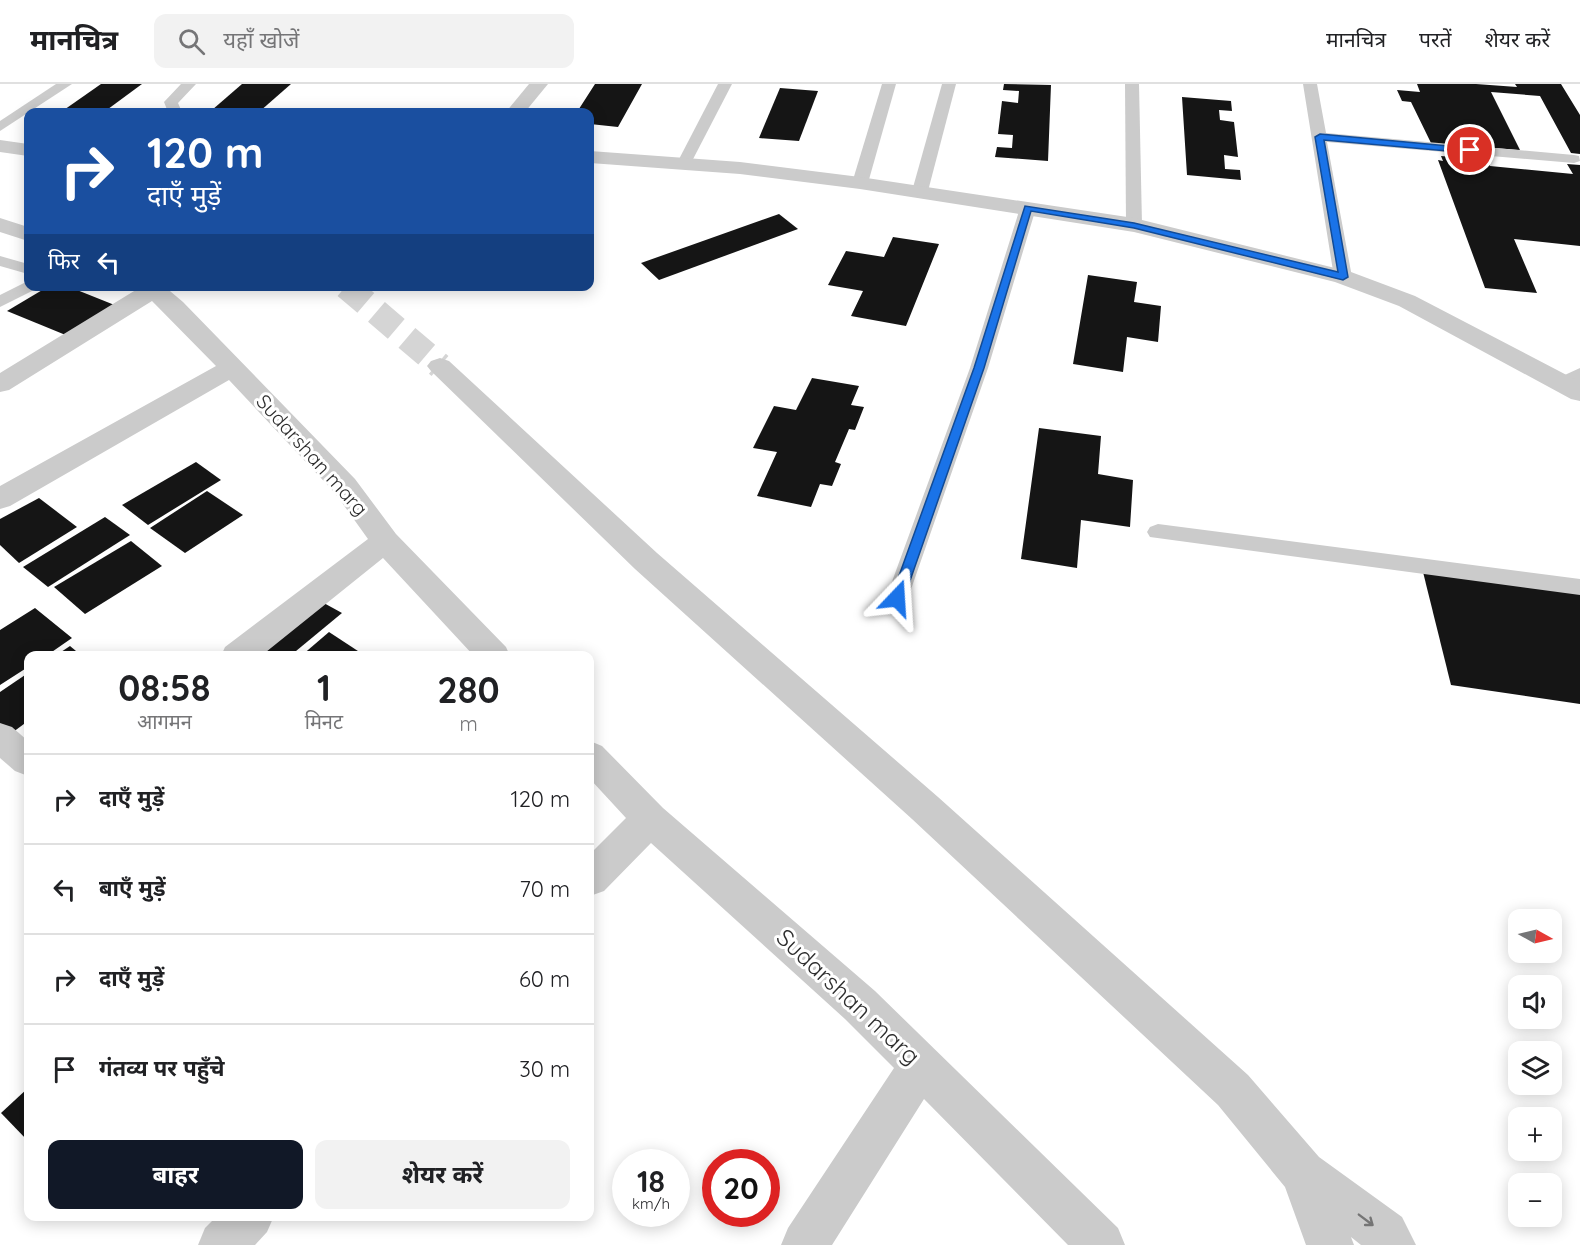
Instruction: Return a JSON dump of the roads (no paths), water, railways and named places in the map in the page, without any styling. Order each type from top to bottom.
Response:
[{"type":"street","points":[[518,108],[539,84]]},
{"type":"street","points":[[0,146],[24,149]]},
{"type":"street","points":[[594,157],[684,163],[860,183],[1134,225],[1343,277],[1407,301],[1574,383]]},
{"type":"street","points":[[0,225],[24,233]]},
{"type":"street","points":[[0,384],[147,291]]},
{"type":"street","name":"Sudarshan marg","points":[[155,291],[345,486],[385,542],[489,651]]},
{"type":"street","points":[[440,366],[646,561],[925,808],[1233,1090],[1304,1173],[1385,1234],[1392,1245]]},
{"type":"street","points":[[0,499],[232,368]]},
{"type":"street","points":[[243,651],[385,542]]},
{"type":"street","points":[[0,737],[24,758]]},
{"type":"street","name":"Sudarshan marg","points":[[594,760],[650,819],[860,1005],[1101,1245]]},
{"type":"street","points":[[594,875],[650,819]]},
{"type":"street","points":[[805,1245],[921,1065]]},
{"type":"street","points":[[1304,1173],[1330,1245]]},
{"type":"street","points":[[222,1245],[246,1221]]},
{"type":"lane","points":[[30,108],[65,84]]},
{"type":"lane","points":[[174,108],[171,102],[189,84]]},
{"type":"lane","points":[[684,163],[725,84]]},
{"type":"lane","points":[[860,183],[889,84]]},
{"type":"lane","points":[[920,191],[949,84]]},
{"type":"lane","points":[[1132,84],[1134,225]]},
{"type":"lane","points":[[1310,84],[1343,277]]},
{"type":"lane","points":[[0,128],[24,112]]},
{"type":"lane","points":[[0,128],[20,130]]},
{"type":"lane","points":[[1320,137],[1574,159]]},
{"type":"lane","points":[[897,598],[979,368],[1028,208]]},
{"type":"lane","points":[[0,261],[24,268]]},
{"type":"lane","points":[[0,302],[24,288]]},
{"type":"lane","points":[[1158,532],[1580,587]]},
{"type":"tunnel","points":[[352,291],[440,366]]}]
